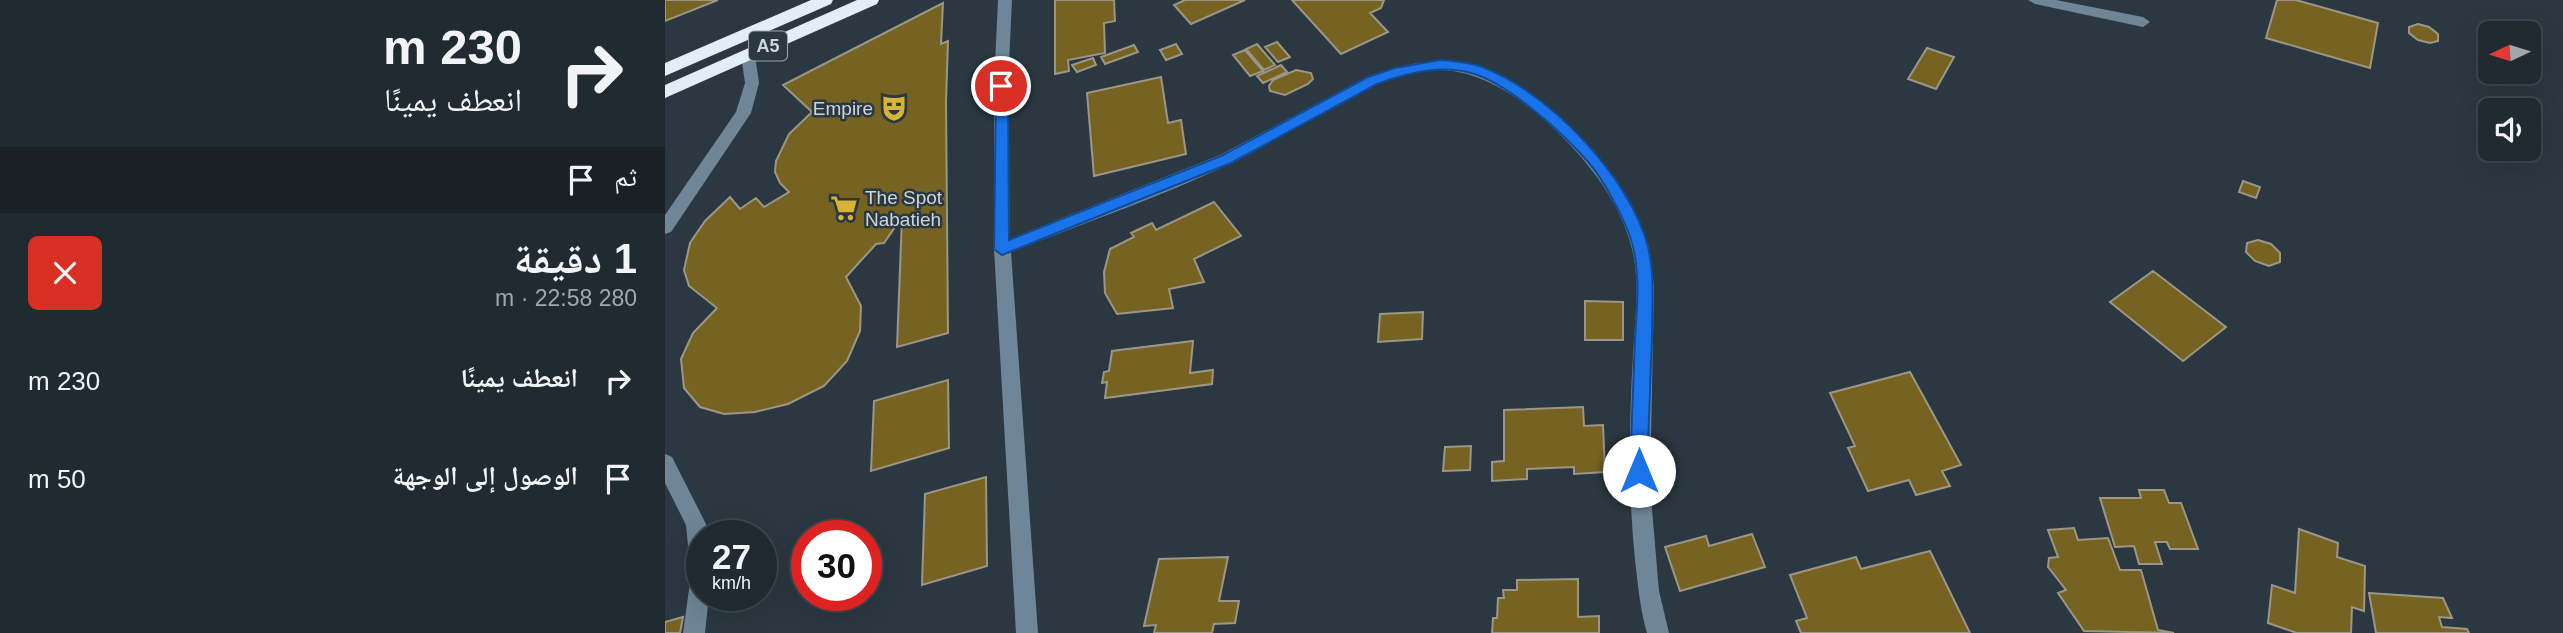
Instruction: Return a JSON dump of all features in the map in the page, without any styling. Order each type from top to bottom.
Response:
[{"type":"highway","name":"A5","points":[[665,70],[825,0]]},
{"type":"highway","name":"A5","points":[[665,92],[871,0]]},
{"type":"street","points":[[1005,0],[1001,86],[1002,249],[1027,633]]},
{"type":"street","points":[[2035,0],[2143,22]]},
{"type":"street","points":[[665,228],[743,113],[752,83],[748,55]]},
{"type":"street","points":[[1002,249],[1226,159],[1372,80],[1395,72],[1440,65],[1462,66],[1478,70],[1500,81],[1551,117],[1596,161],[1625,211],[1641,247],[1645,306],[1638,449],[1640,516],[1652,617],[1658,633]]},
{"type":"street","points":[[665,463],[696,524],[701,575],[694,633]]},
{"type":"building","points":[[665,0],[718,0],[665,21]]},
{"type":"building","points":[[1055,0],[1114,0],[1115,21],[1104,23],[1105,53],[1068,60],[1069,71],[1055,74]]},
{"type":"building","points":[[1185,0],[1245,0],[1191,24],[1174,5]]},
{"type":"building","points":[[1292,0],[1384,0],[1381,8],[1370,13],[1388,32],[1341,54]]},
{"type":"building","points":[[2277,0],[2296,0],[2378,23],[2370,68],[2266,38]]},
{"type":"building","name":"The Spot Nabatieh","points":[[943,3],[941,44],[948,41],[948,333],[897,347],[902,217],[884,243],[876,244],[846,277],[861,306],[860,331],[847,361],[824,386],[788,404],[755,412],[724,414],[700,407],[684,388],[681,359],[693,333],[717,308],[689,286],[684,270],[690,243],[705,221],[730,197],[740,209],[756,198],[764,207],[789,192],[780,183],[775,172],[776,161],[789,134],[812,112],[783,85]]},
{"type":"building","points":[[2418,24],[2429,27],[2438,34],[2438,41],[2430,43],[2418,40],[2409,33],[2409,27]]},
{"type":"building","points":[[1277,42],[1290,57],[1278,62],[1265,47]]},
{"type":"building","points":[[1176,44],[1182,54],[1166,60],[1160,50]]},
{"type":"building","points":[[1257,44],[1275,65],[1264,70],[1246,49]]},
{"type":"building","points":[[1134,45],[1138,52],[1105,64],[1101,57]]},
{"type":"building","points":[[1927,48],[1954,57],[1936,89],[1908,79]]},
{"type":"building","points":[[1245,50],[1263,71],[1250,76],[1233,55]]},
{"type":"building","points":[[1093,58],[1096,65],[1077,72],[1072,65]]},
{"type":"building","points":[[1281,65],[1287,72],[1263,83],[1257,76]]},
{"type":"building","points":[[1296,70],[1311,73],[1313,79],[1285,95],[1270,91],[1269,86],[1273,80]]},
{"type":"building","points":[[1161,77],[1168,123],[1181,120],[1186,154],[1094,176],[1087,93]]},
{"type":"building","points":[[2243,181],[2260,187],[2256,198],[2239,192]]},
{"type":"building","points":[[1214,202],[1241,236],[1194,259],[1204,282],[1169,289],[1173,308],[1117,314],[1105,293],[1104,272],[1110,249],[1134,237],[1131,233],[1152,223],[1156,230]]},
{"type":"building","points":[[2258,240],[2271,244],[2280,253],[2280,262],[2269,266],[2255,261],[2246,252],[2247,243]]},
{"type":"building","points":[[2153,271],[2226,327],[2183,361],[2110,302]]},
{"type":"building","points":[[1585,301],[1623,302],[1623,340],[1585,340]]},
{"type":"building","points":[[1423,312],[1422,339],[1378,342],[1380,314]]},
{"type":"building","points":[[1193,341],[1190,373],[1213,370],[1212,384],[1105,398],[1107,382],[1102,383],[1104,372],[1109,371],[1112,351]]},
{"type":"building","points":[[1910,372],[1961,465],[1942,471],[1950,486],[1916,495],[1909,480],[1868,491],[1848,448],[1855,446],[1830,393]]},
{"type":"building","points":[[948,380],[949,448],[871,471],[874,401]]},
{"type":"building","points":[[1583,407],[1584,426],[1603,425],[1605,472],[1574,474],[1574,467],[1527,469],[1527,479],[1492,481],[1492,462],[1504,461],[1504,410]]},
{"type":"building","points":[[1471,446],[1470,470],[1443,471],[1445,447]]},
{"type":"building","points":[[986,477],[987,566],[922,585],[925,494]]},
{"type":"building","points":[[2139,490],[2164,490],[2169,503],[2181,503],[2198,549],[2170,549],[2167,542],[2155,542],[2162,564],[2139,564],[2134,546],[2115,547],[2100,498],[2141,498]]},
{"type":"building","points":[[2074,528],[2078,540],[2108,538],[2120,570],[2141,570],[2158,630],[2174,633],[2084,631],[2058,593],[2066,590],[2048,567],[2049,558],[2058,557],[2048,530]]},
{"type":"building","points":[[2299,529],[2338,543],[2337,557],[2365,566],[2364,611],[2352,607],[2351,633],[2297,633],[2268,623],[2272,585],[2295,593]]},
{"type":"building","points":[[1752,534],[1765,567],[1680,591],[1665,547],[1706,536],[1709,546]]},
{"type":"building","points":[[1930,551],[1970,633],[1801,633],[1796,621],[1807,618],[1790,575],[1856,557],[1861,569]]},
{"type":"building","points":[[1228,557],[1219,601],[1239,601],[1235,623],[1214,624],[1212,633],[1154,633],[1156,625],[1144,626],[1159,559]]},
{"type":"building","points":[[1578,579],[1578,617],[1599,616],[1599,633],[1492,633],[1493,618],[1497,618],[1498,598],[1504,598],[1503,590],[1517,590],[1517,580]]},
{"type":"building","points":[[2369,593],[2443,598],[2452,618],[2439,617],[2442,627],[2467,629],[2469,633],[2376,633]]},
{"type":"building","points":[[683,617],[680,633],[665,633],[665,622]]},
{"type":"place","name":"Empire","points":[[894,108]]},
{"type":"place","name":"The Spot Nabatieh","points":[[844,208]]},
{"type":"route","points":[[1001,86],[1002,249],[1226,159],[1372,80],[1395,72],[1440,65],[1462,66],[1478,70],[1500,81],[1551,117],[1596,161],[1625,211],[1641,247],[1645,306],[1639,471]]}]
